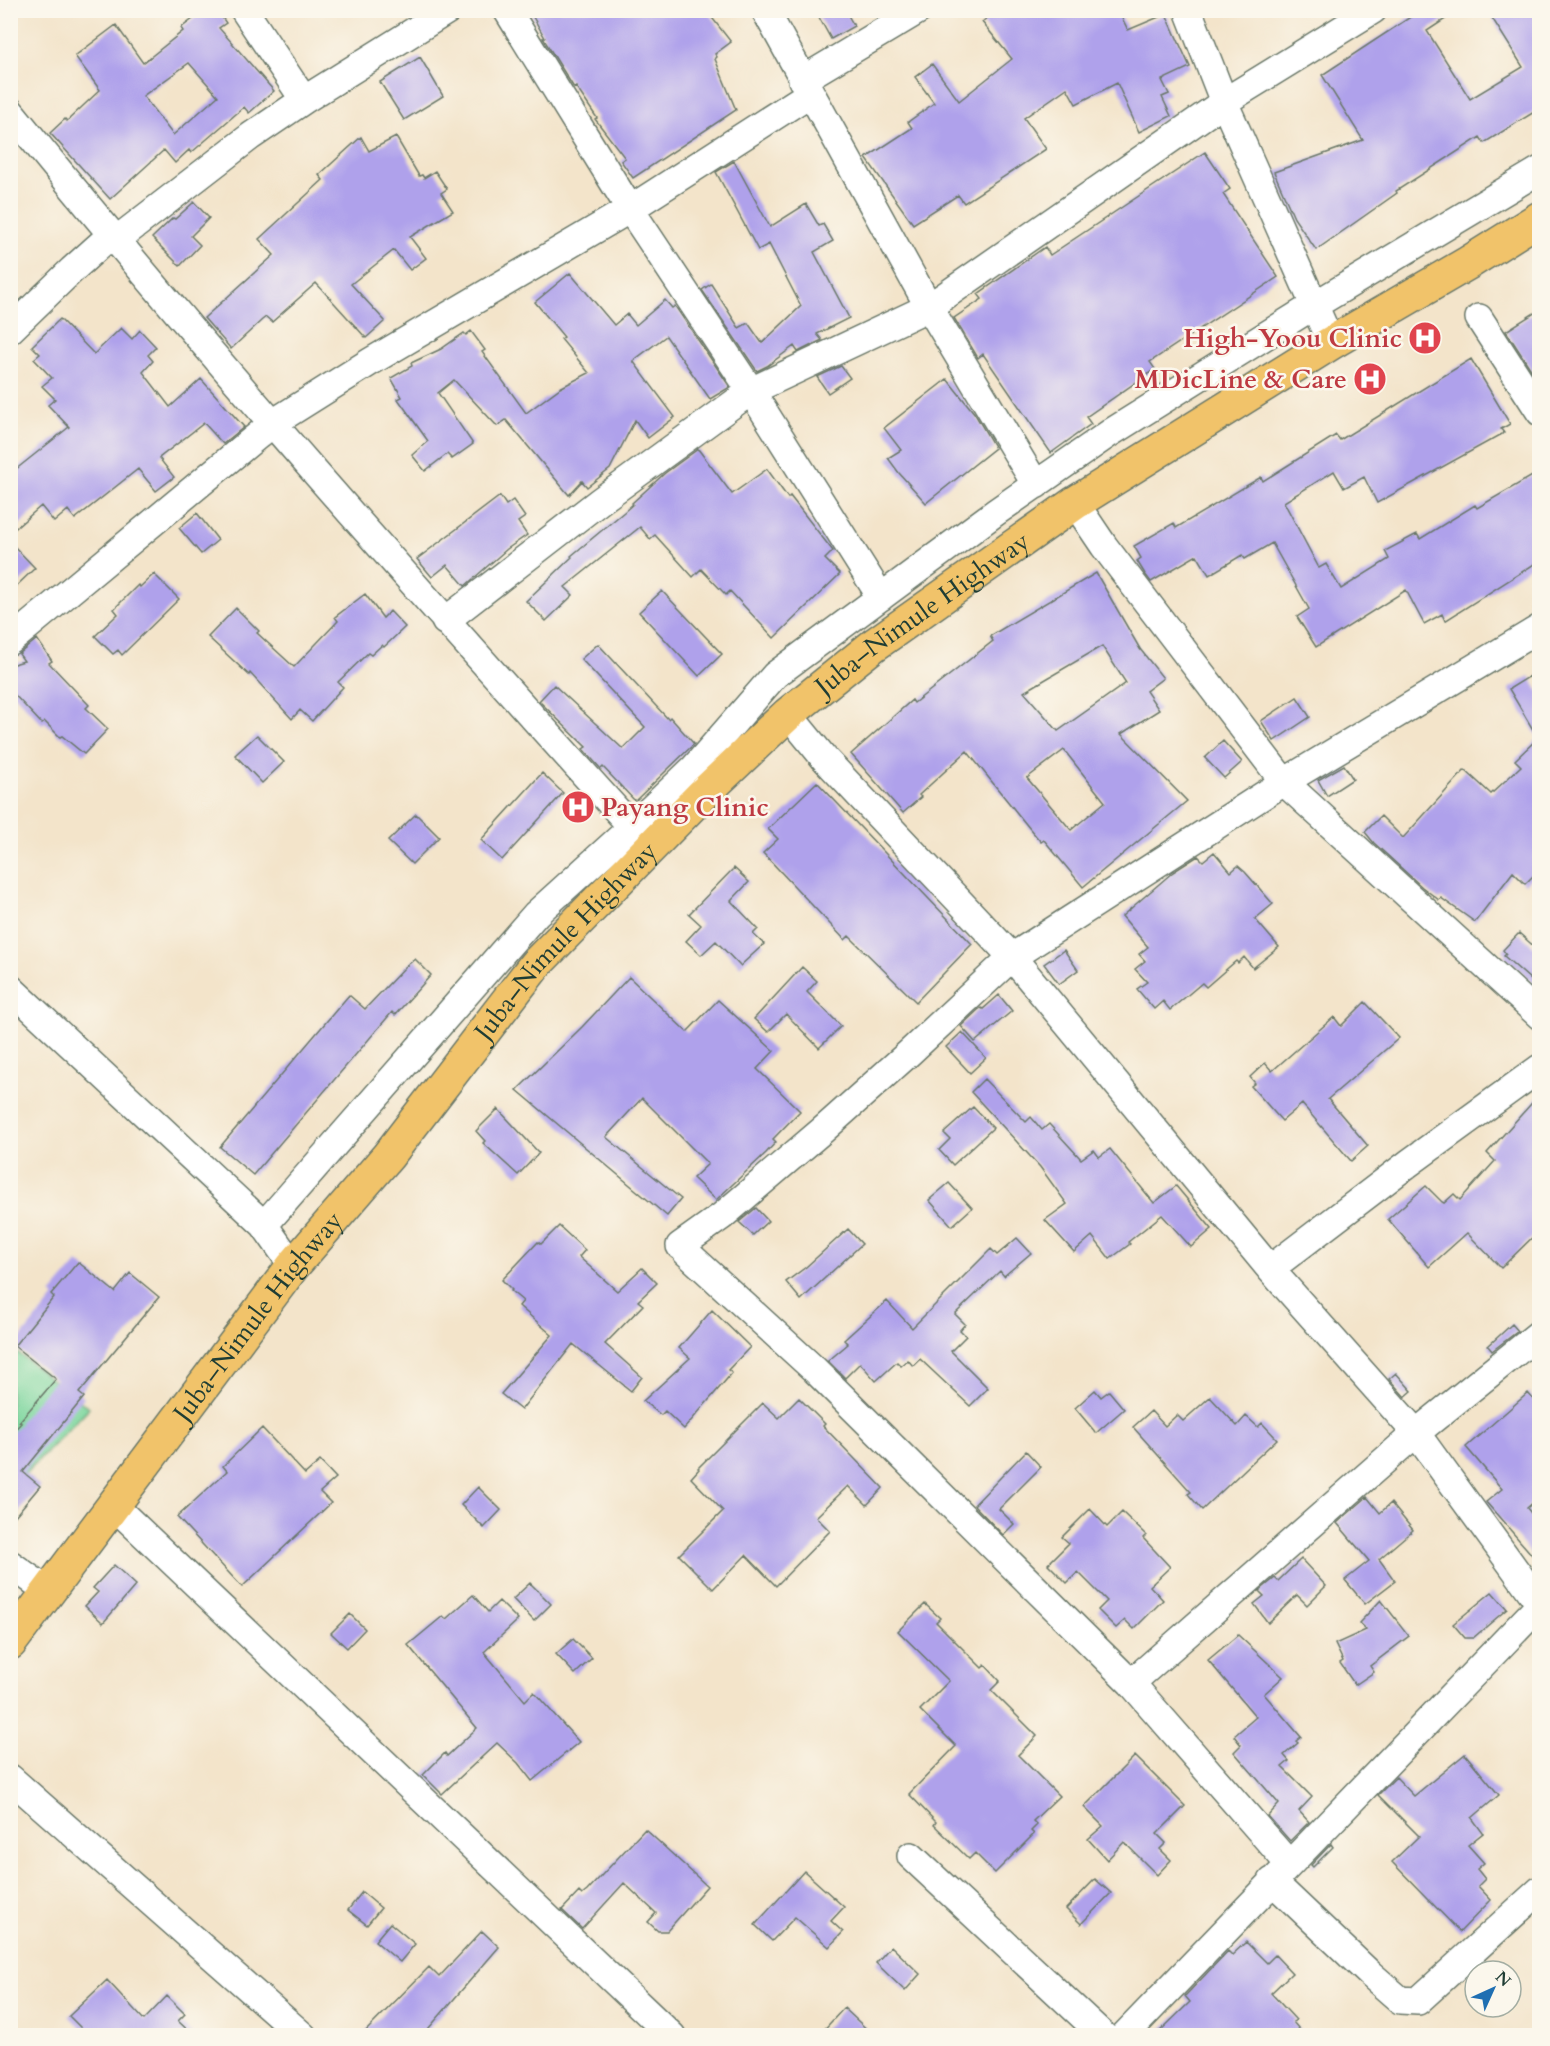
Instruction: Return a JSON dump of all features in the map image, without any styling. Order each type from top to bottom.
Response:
[{"type":"main road","name":"Juba–Nimule Highway","points":[[10,1643],[293,1266],[388,1156],[536,965],[701,796],[788,714],[874,645],[1075,503],[1539,218]]},
{"type":"street","points":[[244,10],[304,100]]},
{"type":"street","points":[[10,330],[72,270],[252,136],[304,100],[448,10]]},
{"type":"street","points":[[507,10],[630,209],[751,391],[881,597]]},
{"type":"street","points":[[765,10],[929,307],[1036,485]]},
{"type":"street","points":[[10,640],[273,423],[370,362],[630,209],[919,10]]},
{"type":"street","points":[[1188,10],[1224,102],[1331,344]]},
{"type":"street","points":[[445,621],[600,501],[751,391],[929,307],[1224,102],[1373,10]]},
{"type":"street","points":[[10,111],[113,238],[445,621],[632,827]]},
{"type":"street","points":[[264,1225],[536,914],[694,768],[775,675],[1110,433],[1313,306],[1539,170]]},
{"type":"street","points":[[1479,318],[1539,412]]},
{"type":"street","points":[[1075,503],[1104,546],[1284,783],[1539,1016]]},
{"type":"street","points":[[1539,628],[1284,783],[1012,957],[824,1129],[683,1249],[815,1370],[1131,1683],[1281,1873],[1369,1973],[1400,2000],[1418,2001],[1539,1890]]},
{"type":"street","points":[[788,714],[824,758],[1012,957],[1270,1269],[1416,1433],[1539,1605],[1124,2036]]},
{"type":"street","points":[[10,988],[264,1225],[293,1266]]},
{"type":"street","points":[[1270,1269],[1539,1068]]},
{"type":"street","points":[[1131,1683],[1416,1433],[1539,1333]]},
{"type":"street","points":[[114,1506],[672,2036]]},
{"type":"street","points":[[10,1564],[49,1592]]},
{"type":"street","points":[[10,1779],[303,2036]]},
{"type":"street","points":[[911,1856],[1104,2036]]},
{"type":"green space","points":[[10,1347],[89,1408],[11,1488],[10,1488]]},
{"type":"building","points":[[205,10],[217,10],[226,23],[219,28],[274,91],[249,113],[244,107],[191,153],[189,150],[175,163],[164,150],[110,199],[50,133],[65,119],[67,121],[100,90],[75,56],[116,25],[143,63],[183,31],[181,28]],"holes":[[[189,63],[218,96],[173,135],[143,96]]]},
{"type":"building","points":[[529,10],[706,10],[731,42],[715,54],[717,57],[715,59],[736,110],[633,178],[621,161],[625,158],[595,119],[597,118],[576,87],[574,88],[543,38],[545,38]]},
{"type":"building","points":[[815,10],[845,10],[854,26],[831,39]]},
{"type":"building","points":[[997,10],[1118,10],[1128,30],[1166,14],[1190,67],[1162,80],[1169,94],[1162,97],[1171,116],[1139,132],[1117,83],[1076,104],[1067,88],[1024,118],[1046,149],[964,203],[958,195],[913,224],[866,158],[912,128],[908,122],[934,103],[915,77],[932,64],[959,101],[1012,59],[982,22]]},
{"type":"building","points":[[1421,10],[1459,10],[1427,31],[1470,99],[1523,67],[1487,10],[1539,10],[1539,109],[1484,143],[1480,137],[1396,191],[1397,193],[1316,250],[1294,218],[1274,172],[1363,140],[1322,75]]},
{"type":"building","points":[[420,57],[443,96],[404,120],[380,82]]},
{"type":"building","points":[[361,137],[369,151],[396,137],[419,176],[422,175],[424,178],[435,171],[447,189],[441,193],[453,211],[410,237],[426,258],[410,270],[394,250],[351,284],[385,321],[366,338],[316,283],[272,322],[266,317],[262,320],[231,349],[204,318],[274,255],[259,239],[323,180],[319,175]]},
{"type":"building","points":[[1205,152],[1230,189],[1223,194],[1278,277],[1150,362],[1155,369],[1086,417],[1091,424],[1051,453],[983,354],[978,358],[954,318],[982,299],[978,294],[1045,247],[1050,255]]},
{"type":"building","points":[[734,161],[770,227],[806,204],[819,226],[823,224],[833,241],[814,252],[849,318],[817,334],[822,340],[798,352],[794,346],[757,371],[702,290],[711,284],[739,328],[748,323],[762,343],[801,306],[769,244],[758,250],[716,172]]},
{"type":"building","points":[[194,202],[209,218],[191,236],[200,245],[180,266],[152,238]]},
{"type":"building","points":[[570,273],[614,325],[627,314],[636,325],[665,300],[672,308],[675,306],[730,387],[710,399],[666,336],[633,361],[675,417],[648,438],[635,420],[610,469],[587,487],[582,481],[569,495],[506,420],[497,426],[454,380],[438,393],[473,444],[452,459],[447,454],[425,471],[412,455],[428,441],[398,399],[402,397],[391,378],[412,366],[411,363],[471,331],[485,350],[482,352],[526,413],[560,388],[589,373],[561,339],[564,337],[535,302]]},
{"type":"building","points":[[1539,310],[1539,382],[1506,331]]},
{"type":"building","points":[[60,319],[94,354],[121,328],[132,339],[140,330],[156,347],[148,355],[153,361],[143,372],[170,407],[201,379],[244,427],[223,444],[204,423],[159,458],[174,477],[156,491],[138,469],[75,519],[68,510],[54,522],[41,506],[10,533],[10,474],[69,427],[48,405],[55,399],[42,386],[52,378],[34,359],[40,354],[32,346]]},
{"type":"building","points":[[1471,359],[1510,424],[1501,429],[1504,433],[1377,503],[1364,477],[1344,488],[1334,471],[1284,502],[1319,568],[1326,564],[1341,589],[1389,559],[1385,551],[1417,534],[1420,539],[1475,505],[1477,508],[1539,472],[1539,561],[1445,621],[1442,614],[1424,624],[1406,590],[1316,647],[1297,617],[1309,609],[1272,543],[1245,559],[1242,555],[1209,575],[1197,555],[1151,582],[1145,574],[1137,561],[1141,558],[1134,546],[1174,523],[1176,528],[1261,477],[1263,481],[1336,435],[1340,440]]},
{"type":"building","points":[[841,366],[850,378],[828,393],[817,377]]},
{"type":"building","points":[[947,379],[975,414],[995,448],[926,503],[888,458],[901,450],[884,428]]},
{"type":"building","points":[[698,449],[732,494],[767,469],[788,498],[790,496],[833,551],[825,559],[840,574],[774,638],[730,591],[726,595],[701,569],[693,577],[655,535],[650,539],[640,527],[565,587],[573,595],[546,621],[526,601],[571,556],[624,512],[665,473]]},
{"type":"building","points":[[500,496],[506,505],[513,500],[525,517],[518,522],[527,535],[507,549],[465,586],[447,565],[432,577],[417,559]]},
{"type":"building","points":[[197,513],[218,540],[201,554],[179,528]]},
{"type":"building","points":[[10,542],[35,568],[10,592]]},
{"type":"building","points":[[1096,573],[1140,649],[1163,678],[1146,691],[1159,710],[1121,734],[1187,801],[1083,887],[1044,840],[1041,842],[967,751],[903,813],[851,754],[912,700],[914,703],[993,641],[990,636]],"holes":[[[1102,646],[1126,683],[1058,731],[1024,692]],[[1064,750],[1105,802],[1071,830],[1027,778]]]},
{"type":"building","points":[[154,574],[179,599],[122,655],[118,650],[113,654],[95,636],[118,614],[114,609],[138,585],[140,587]]},
{"type":"building","points":[[662,591],[722,654],[699,676],[639,612]]},
{"type":"building","points":[[365,594],[383,618],[390,611],[405,627],[384,647],[382,645],[371,655],[368,653],[338,682],[343,687],[312,721],[300,710],[292,719],[250,673],[249,675],[208,637],[236,608],[259,631],[257,633],[294,667],[338,621],[335,617]]},
{"type":"building","points":[[37,639],[52,661],[49,663],[89,705],[86,708],[108,729],[84,754],[62,736],[60,737],[45,722],[42,724],[10,690],[10,665],[24,661],[19,654]]},
{"type":"building","points":[[598,644],[694,744],[635,801],[603,767],[601,769],[583,749],[586,747],[539,701],[554,685],[623,749],[645,727],[581,659]]},
{"type":"building","points":[[1530,676],[1539,692],[1539,870],[1525,884],[1513,872],[1475,922],[1422,887],[1365,832],[1381,816],[1403,838],[1465,770],[1491,794],[1521,766],[1515,760],[1538,738],[1509,689]]},
{"type":"building","points":[[1297,697],[1310,717],[1274,741],[1261,721]]},
{"type":"building","points":[[257,735],[284,762],[262,783],[235,755]]},
{"type":"building","points":[[1223,741],[1242,762],[1224,778],[1205,758]]},
{"type":"building","points":[[1344,765],[1353,779],[1327,796],[1318,780]]},
{"type":"building","points":[[542,773],[563,793],[502,860],[481,840]]},
{"type":"building","points":[[817,782],[972,944],[916,1002],[849,936],[845,940],[763,853],[778,839],[768,829]]},
{"type":"building","points":[[416,814],[439,837],[412,864],[388,841]]},
{"type":"building","points":[[1214,852],[1231,872],[1238,866],[1245,872],[1273,904],[1255,919],[1279,947],[1253,968],[1244,957],[1238,963],[1236,961],[1206,987],[1202,983],[1170,1010],[1163,1001],[1154,1009],[1137,989],[1147,982],[1135,969],[1145,961],[1139,954],[1148,947],[1122,916],[1173,872],[1198,856],[1203,861]]},
{"type":"building","points":[[734,868],[749,882],[731,901],[758,929],[753,934],[764,944],[740,966],[716,941],[701,955],[686,941],[701,925],[689,914]]},
{"type":"building","points":[[1519,933],[1539,951],[1539,987],[1504,956],[1506,954],[1503,950]]},
{"type":"building","points":[[1064,950],[1078,970],[1059,984],[1044,964]]},
{"type":"building","points":[[415,959],[431,975],[395,1015],[392,1012],[253,1175],[220,1147],[349,995],[365,1009]]},
{"type":"building","points":[[802,967],[817,981],[807,992],[841,1026],[819,1048],[786,1014],[768,1032],[754,1019]]},
{"type":"building","points":[[629,977],[687,1032],[718,1000],[774,1051],[757,1069],[800,1111],[773,1139],[776,1142],[766,1153],[716,1200],[693,1178],[708,1164],[642,1098],[606,1137],[681,1199],[667,1216],[517,1090],[582,1027]]},
{"type":"building","points":[[999,995],[1012,1011],[975,1042],[961,1026]]},
{"type":"building","points":[[1365,1002],[1399,1038],[1328,1099],[1368,1146],[1351,1161],[1302,1104],[1282,1121],[1251,1086],[1255,1083],[1250,1077],[1265,1063],[1272,1071],[1334,1017],[1341,1026]]},
{"type":"building","points":[[962,1032],[986,1058],[970,1073],[946,1047]]},
{"type":"building","points":[[984,1079],[1026,1122],[1031,1117],[1042,1130],[1049,1124],[1081,1159],[1094,1150],[1099,1157],[1110,1149],[1154,1203],[1176,1186],[1212,1229],[1191,1247],[1162,1215],[1110,1259],[1092,1236],[1074,1252],[1045,1220],[1067,1204],[1040,1167],[971,1092]]},
{"type":"building","points":[[1539,1095],[1539,1231],[1501,1268],[1467,1233],[1429,1267],[1388,1219],[1426,1186],[1444,1203],[1454,1194],[1460,1200],[1495,1161],[1487,1153]]},
{"type":"building","points":[[973,1107],[993,1128],[953,1165],[939,1150],[950,1139],[944,1133]]},
{"type":"building","points":[[498,1109],[539,1153],[518,1175],[483,1143],[485,1141],[476,1131]]},
{"type":"building","points":[[949,1183],[972,1208],[952,1226],[929,1200]]},
{"type":"building","points":[[756,1208],[768,1221],[753,1235],[739,1222]]},
{"type":"building","points":[[559,1226],[585,1250],[579,1257],[617,1291],[642,1268],[657,1283],[638,1301],[643,1305],[605,1344],[642,1377],[631,1391],[573,1344],[521,1410],[501,1394],[552,1335],[519,1306],[523,1301],[502,1280],[538,1242],[541,1244]]},
{"type":"building","points":[[848,1229],[862,1244],[801,1300],[786,1282]]},
{"type":"building","points":[[1017,1238],[1031,1253],[1004,1276],[1000,1271],[955,1314],[965,1324],[960,1330],[966,1336],[951,1351],[988,1388],[970,1406],[920,1359],[913,1366],[908,1360],[901,1366],[897,1362],[876,1381],[860,1363],[845,1378],[828,1361],[848,1344],[844,1340],[887,1301],[912,1328],[991,1249],[997,1255]]},
{"type":"building","points":[[78,1262],[115,1292],[130,1273],[159,1297],[79,1393],[84,1397],[23,1472],[40,1486],[10,1522],[10,1435],[56,1379],[14,1346],[54,1297],[51,1294]]},
{"type":"building","points":[[712,1310],[750,1347],[728,1370],[732,1373],[684,1429],[665,1411],[661,1415],[643,1401],[690,1358],[679,1348]]},
{"type":"building","points":[[1512,1324],[1518,1331],[1492,1351],[1488,1346]]},
{"type":"building","points":[[1396,1373],[1412,1391],[1405,1397],[1389,1379]]},
{"type":"building","points":[[1095,1390],[1101,1397],[1109,1391],[1124,1409],[1096,1433],[1075,1408]]},
{"type":"building","points":[[1528,1393],[1539,1406],[1539,1497],[1527,1508],[1539,1523],[1539,1563],[1486,1502],[1502,1489],[1466,1447]]},
{"type":"building","points":[[1210,1397],[1237,1426],[1246,1416],[1258,1427],[1262,1423],[1277,1439],[1202,1510],[1188,1494],[1191,1492],[1133,1427],[1151,1411],[1165,1426],[1177,1415],[1183,1421]]},
{"type":"building","points":[[799,1398],[883,1488],[867,1505],[848,1486],[816,1517],[830,1531],[776,1586],[746,1555],[713,1589],[679,1555],[723,1511],[691,1478],[698,1468],[763,1403],[779,1418]]},
{"type":"building","points":[[262,1428],[305,1474],[320,1461],[336,1478],[320,1492],[331,1503],[242,1587],[177,1517],[227,1471],[223,1466]]},
{"type":"building","points":[[1026,1451],[1041,1467],[999,1509],[1014,1524],[1003,1535],[974,1505]]},
{"type":"building","points":[[478,1487],[501,1510],[484,1528],[461,1505]]},
{"type":"building","points":[[1367,1497],[1380,1513],[1391,1503],[1413,1530],[1379,1559],[1395,1581],[1365,1604],[1345,1580],[1369,1561],[1337,1523]]},
{"type":"building","points":[[1090,1509],[1107,1527],[1122,1512],[1146,1535],[1143,1538],[1170,1567],[1150,1586],[1163,1600],[1134,1629],[1125,1620],[1116,1628],[1098,1610],[1107,1601],[1078,1572],[1067,1583],[1048,1564],[1069,1543],[1062,1537]]},
{"type":"building","points":[[1301,1559],[1326,1586],[1307,1605],[1297,1595],[1268,1623],[1254,1604],[1264,1596],[1259,1591],[1275,1578],[1278,1581]]},
{"type":"building","points":[[114,1565],[136,1585],[103,1623],[85,1606],[98,1592],[93,1588]]},
{"type":"building","points":[[530,1583],[551,1604],[534,1621],[513,1599]]},
{"type":"building","points":[[1492,1592],[1507,1609],[1473,1638],[1465,1638],[1453,1624]]},
{"type":"building","points":[[473,1595],[488,1612],[499,1601],[518,1620],[484,1652],[525,1701],[534,1692],[579,1742],[532,1781],[518,1763],[497,1743],[442,1794],[423,1775],[445,1753],[447,1756],[477,1728],[408,1645],[443,1616],[446,1619]]},
{"type":"building","points":[[1381,1600],[1409,1636],[1370,1666],[1374,1672],[1355,1685],[1340,1663],[1343,1661],[1335,1644],[1366,1630],[1359,1623]]},
{"type":"building","points":[[925,1604],[940,1618],[936,1622],[982,1668],[985,1665],[1000,1681],[991,1690],[1037,1736],[1018,1755],[1059,1796],[1033,1821],[1037,1825],[1031,1831],[1034,1834],[995,1873],[975,1853],[969,1859],[934,1825],[936,1822],[909,1794],[956,1746],[920,1710],[949,1681],[898,1631]]},
{"type":"building","points":[[350,1614],[365,1629],[347,1648],[331,1633]]},
{"type":"building","points":[[1238,1635],[1283,1677],[1264,1694],[1301,1737],[1296,1741],[1298,1743],[1284,1755],[1289,1761],[1282,1767],[1312,1797],[1299,1811],[1309,1822],[1290,1841],[1268,1816],[1279,1804],[1234,1752],[1241,1745],[1234,1736],[1256,1717],[1208,1660]]},
{"type":"building","points":[[573,1639],[592,1658],[575,1674],[556,1654]]},
{"type":"building","points":[[1465,1754],[1499,1795],[1472,1818],[1483,1833],[1468,1845],[1484,1863],[1477,1869],[1485,1879],[1478,1886],[1491,1900],[1460,1932],[1392,1862],[1419,1836],[1378,1795],[1396,1777],[1414,1796]]},
{"type":"building","points":[[1135,1756],[1185,1806],[1157,1834],[1166,1843],[1160,1849],[1171,1860],[1157,1875],[1124,1842],[1107,1860],[1088,1839],[1103,1826],[1084,1807]]},
{"type":"building","points":[[645,1829],[707,1886],[667,1931],[658,1931],[648,1922],[656,1913],[624,1883],[582,1929],[562,1910],[579,1892],[582,1895],[587,1891]]},
{"type":"building","points":[[1331,1844],[1333,1847],[1313,1867],[1311,1865]]},
{"type":"building","points":[[804,1871],[844,1907],[831,1921],[843,1932],[829,1947],[795,1917],[772,1941],[755,1925]]},
{"type":"building","points":[[1095,1879],[1111,1893],[1081,1924],[1066,1909]]},
{"type":"building","points":[[362,1892],[381,1908],[367,1925],[348,1910]]},
{"type":"building","points":[[390,1923],[415,1944],[400,1962],[375,1941]]},
{"type":"building","points":[[482,1931],[499,1947],[422,2036],[361,2036],[429,1967],[439,1977]]},
{"type":"building","points":[[1246,1942],[1267,1963],[1275,1955],[1292,1973],[1271,1993],[1296,2020],[1293,2022],[1305,2036],[1155,2036],[1190,2002],[1185,1996],[1228,1951],[1232,1955]]},
{"type":"building","points":[[891,1946],[920,1974],[905,1991],[876,1963]]},
{"type":"building","points":[[107,1980],[144,2020],[167,1996],[185,2014],[178,2021],[194,2036],[89,2036],[69,2016]]},
{"type":"building","points":[[844,2008],[874,2036],[818,2036]]},
{"type":"place","name":"High-Yoou Clinic","points":[[1425,338]]},
{"type":"place","name":"MDicLine & Care","points":[[1370,379]]},
{"type":"place","name":"Payang Clinic","points":[[578,807]]}]
